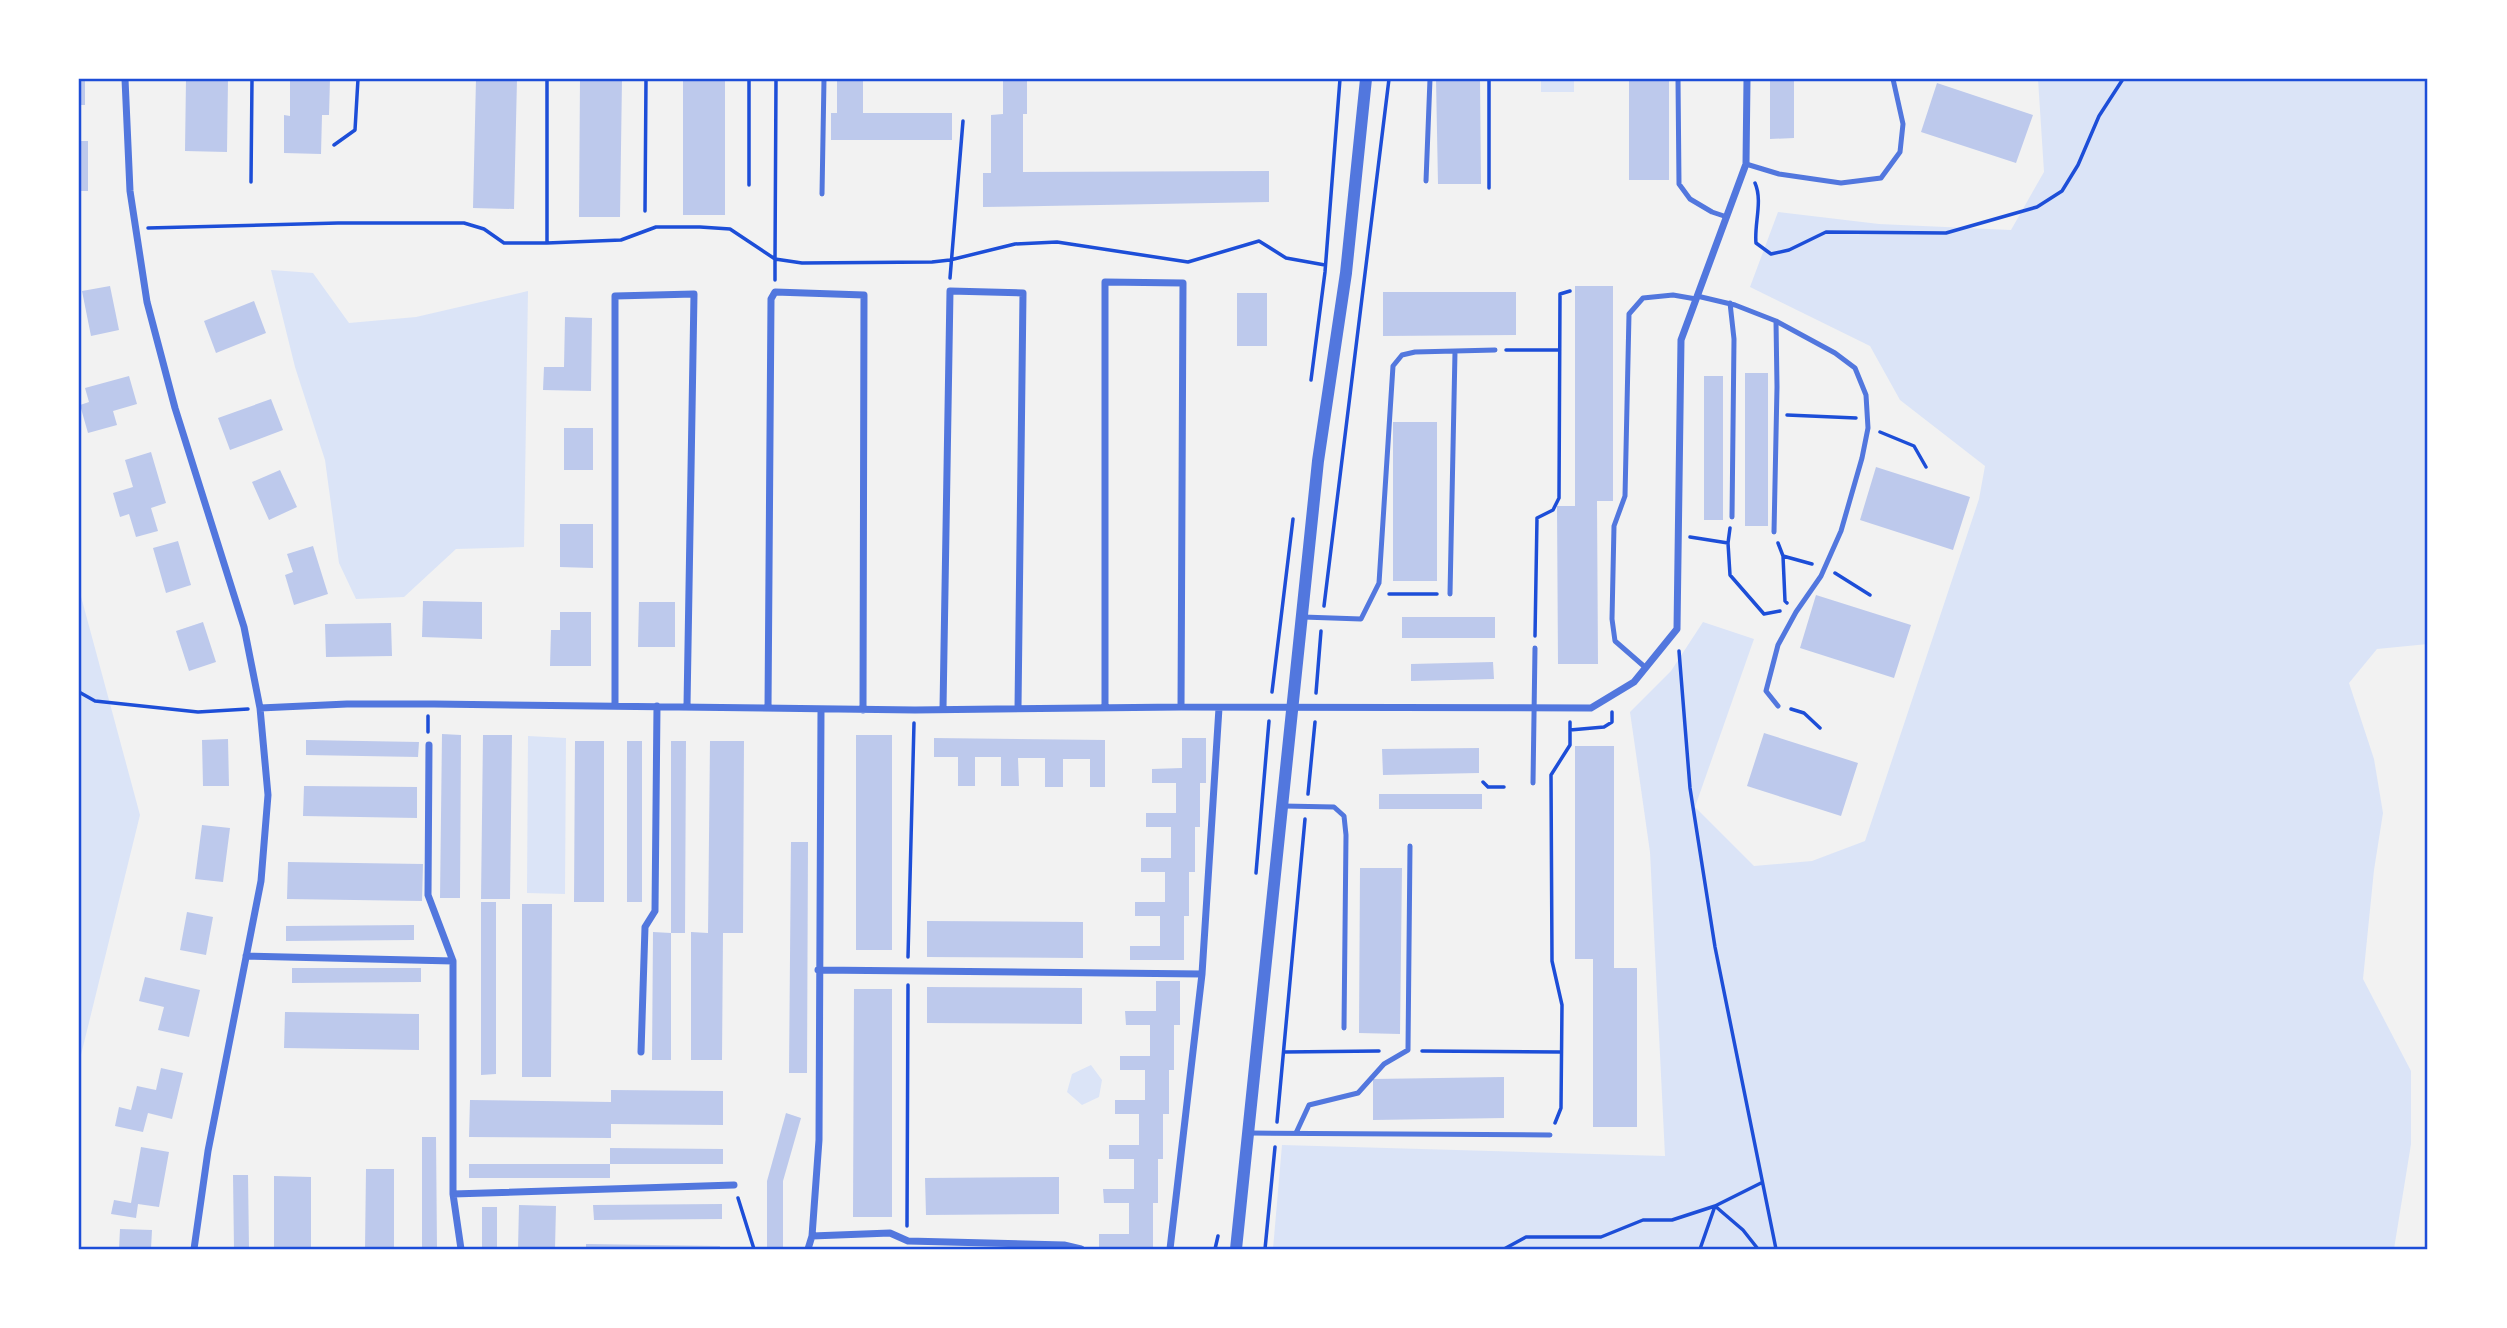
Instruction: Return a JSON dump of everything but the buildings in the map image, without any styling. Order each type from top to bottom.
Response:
[{"type":"street","points":[[125,79],[130,191],[147,302],[175,408],[244,627],[260,708],[268,794],[261,881],[208,1151],[194,1249]]},
{"type":"street","points":[[1236,1249],[1318,461],[1346,273],[1366,79]]},
{"type":"street","points":[[260,708],[347,704],[615,705],[821,710],[1591,708],[1634,682],[1677,629],[1681,340],[1746,164],[1747,79]]},
{"type":"street","points":[[1105,708],[1105,282],[1183,283],[1181,707]]},
{"type":"street","points":[[943,709],[950,291],[1023,293],[1018,708]]},
{"type":"street","points":[[768,708],[771,299],[775,292],[864,295],[863,710]]},
{"type":"street","points":[[615,705],[615,296],[694,294],[687,706]]},
{"type":"street","points":[[641,1052],[645,927],[655,911],[657,706]]},
{"type":"street","points":[[1170,1249],[1202,974],[1219,708]]},
{"type":"street","points":[[808,1249],[812,1236],[819,1140],[821,710]]},
{"type":"street","points":[[429,745],[428,895],[453,961],[453,1194],[461,1249]]},
{"type":"street","points":[[246,956],[453,961]]},
{"type":"street","points":[[818,970],[1202,974]]},
{"type":"street","points":[[453,1194],[734,1185]]},
{"type":"street","points":[[812,1236],[890,1233],[908,1241],[1064,1245],[1082,1249]]},
{"type":"lane","points":[[822,194],[824,79]]},
{"type":"lane","points":[[1426,181],[1430,79]]},
{"type":"lane","points":[[1678,79],[1678,184],[1690,199],[1727,217]]},
{"type":"lane","points":[[1746,164],[1779,174],[1841,183],[1881,178],[1900,152],[1903,124],[1892,79]]},
{"type":"lane","points":[[1646,668],[1615,641],[1612,620],[1614,526],[1625,496],[1629,314],[1643,298],[1673,295],[1730,303],[1776,321],[1835,353],[1855,369],[1866,395],[1868,425],[1862,458],[1841,531],[1825,568],[1796,611],[1778,645],[1766,691],[1778,706]]},
{"type":"lane","points":[[1730,303],[1734,339],[1732,517]]},
{"type":"lane","points":[[1774,532],[1776,321]]},
{"type":"lane","points":[[1303,617],[1361,619],[1380,583],[1392,366],[1402,355],[1415,352],[1495,350]]},
{"type":"lane","points":[[1450,594],[1455,352]]},
{"type":"lane","points":[[1533,783],[1535,648]]},
{"type":"lane","points":[[1283,806],[1334,807],[1344,816],[1344,1028]]},
{"type":"lane","points":[[1296,1133],[1309,1105],[1358,1093],[1384,1064],[1408,1050],[1410,846]]},
{"type":"lane","points":[[1250,1133],[1550,1135]]},
{"type":"path","points":[[251,182],[252,79]]},
{"type":"path","points":[[334,145],[355,130],[358,79]]},
{"type":"path","points":[[547,79],[547,243]]},
{"type":"path","points":[[645,211],[646,79]]},
{"type":"path","points":[[749,79],[749,186]]},
{"type":"path","points":[[775,259],[776,79]]},
{"type":"path","points":[[1265,1249],[1323,618],[1389,79]]},
{"type":"path","points":[[1489,79],[1489,188]]},
{"type":"path","points":[[1746,164],[1760,193],[1755,228],[1756,243],[1771,254],[1788,250],[1826,232],[1946,233],[2037,207],[2062,191],[2078,165],[2099,116],[2123,79]]},
{"type":"path","points":[[950,260],[963,121]]},
{"type":"path","points":[[136,229],[338,223],[464,223],[484,229],[504,243],[621,240],[656,227],[730,229],[775,259],[802,264],[950,260],[1015,244],[1057,242],[1188,262],[1259,242],[1286,258],[1325,265]]},
{"type":"path","points":[[1535,648],[1537,518],[1553,510],[1559,498],[1560,294],[1570,291]]},
{"type":"path","points":[[1520,350],[1559,350]]},
{"type":"path","points":[[1776,414],[1853,417],[1914,446],[1926,467]]},
{"type":"path","points":[[1678,535],[1728,543],[1730,575],[1751,602],[1764,614],[1784,610],[1796,611]]},
{"type":"path","points":[[1796,611],[1785,601],[1783,556],[1825,568],[1870,595]]},
{"type":"path","points":[[1375,594],[1436,594]]},
{"type":"path","points":[[1677,629],[1692,801],[1715,947],[1776,1249]]},
{"type":"path","points":[[79,692],[95,701],[198,712],[260,708]]},
{"type":"path","points":[[428,704],[429,745]]},
{"type":"path","points":[[1778,706],[1804,713],[1820,728]]},
{"type":"path","points":[[1550,1135],[1561,1108],[1562,1005],[1552,961],[1551,775],[1570,745],[1570,708]]},
{"type":"path","points":[[1483,782],[1488,787],[1504,787]]},
{"type":"path","points":[[1504,1249],[1526,1237],[1601,1237],[1643,1220],[1672,1220],[1715,1206],[1761,1183]]},
{"type":"path","points":[[734,1185],[754,1249]]},
{"type":"path","points":[[1700,1249],[1715,1206]]},
{"type":"path","points":[[1715,1206],[1743,1230],[1758,1249]]},
{"type":"shaded area","points":[[1541,79],[1574,79],[1574,92],[1541,92]]},
{"type":"shaded area","points":[[2038,79],[2428,79],[2428,644],[2377,649],[2349,683],[2374,759],[2383,813],[2374,870],[2363,979],[2411,1071],[2411,1144],[2394,1249],[1273,1249],[1282,1145],[1665,1156],[1650,852],[1630,712],[1671,671],[1703,622],[1754,639],[1695,807],[1754,866],[1812,861],[1865,841],[1979,499],[1985,466],[1900,400],[1870,346],[1750,287],[1778,212],[1879,224],[2011,230],[2044,172]]},
{"type":"shaded area","points":[[271,270],[313,273],[349,323],[416,317],[528,291],[524,547],[456,549],[404,597],[356,599],[339,563],[325,460],[295,367]]},
{"type":"shaded area","points":[[79,589],[140,815],[79,1063]]},
{"type":"shaded area","points":[[528,736],[566,738],[565,894],[527,893]]},
{"type":"shaded area","points":[[1091,1065],[1102,1080],[1099,1097],[1082,1105],[1067,1092],[1072,1074]]}]
